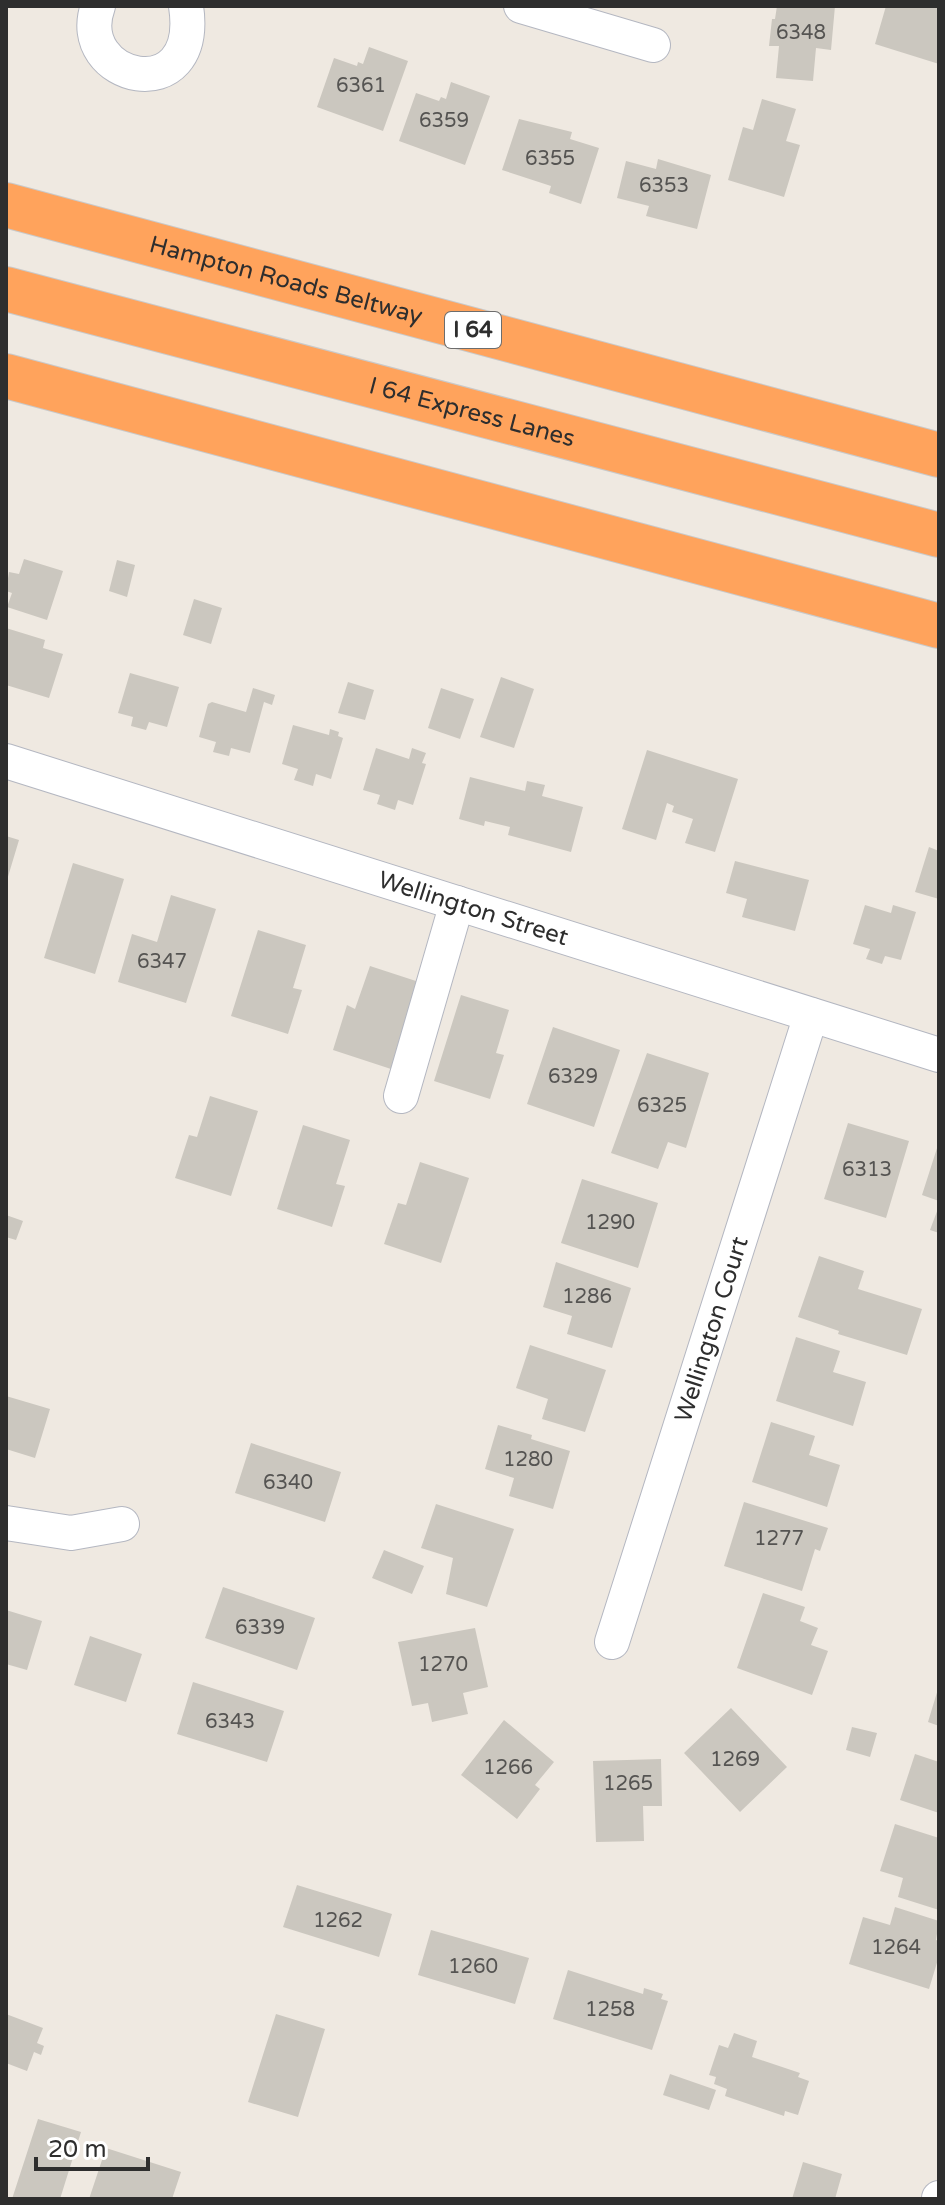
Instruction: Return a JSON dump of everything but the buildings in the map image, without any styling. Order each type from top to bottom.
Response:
[{"type":"highway","name":"Hampton Roads Beltway","points":[[6,205],[939,455]]},
{"type":"highway","name":"I 64 Express Lanes","points":[[6,289],[939,535]]},
{"type":"highway","points":[[6,376],[939,626]]},
{"type":"street","points":[[98,6],[94,35],[100,50],[114,65],[140,75],[160,74],[176,63],[186,44],[189,23],[186,6]]},
{"type":"street","points":[[521,6],[653,45]]},
{"type":"street","name":"Wellington Street","points":[[6,761],[939,1055]]},
{"type":"street","points":[[401,1096],[457,903]]},
{"type":"street","name":"Wellington Court","points":[[612,1642],[811,1015]]},
{"type":"street","points":[[6,1523],[71,1533],[122,1524]]}]
